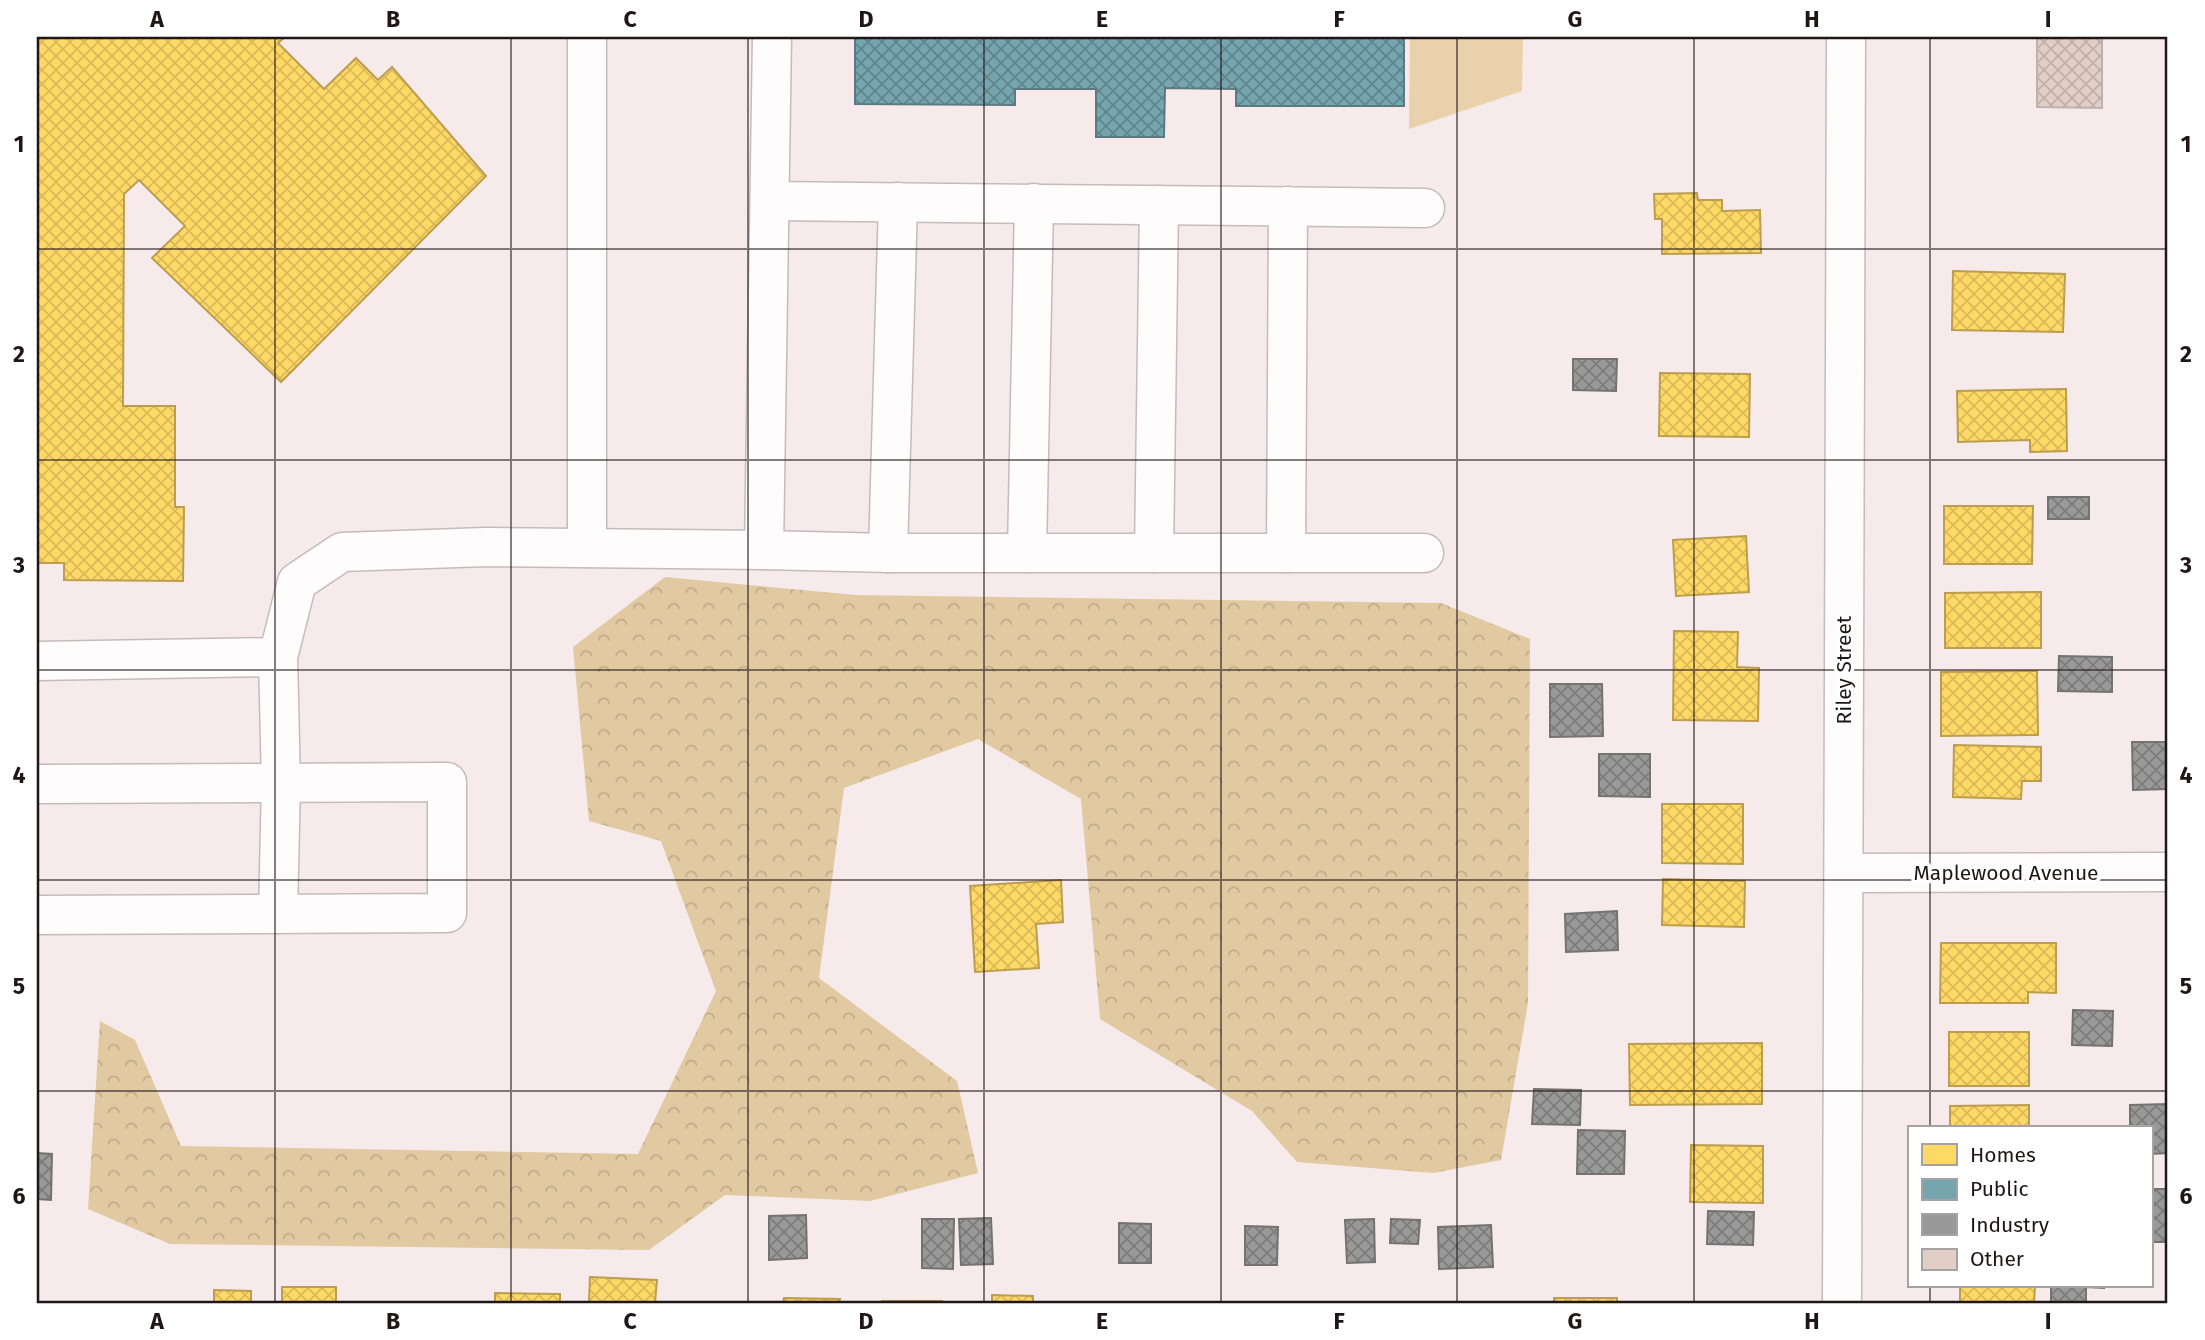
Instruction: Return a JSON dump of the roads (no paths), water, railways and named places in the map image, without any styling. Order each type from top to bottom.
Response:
[{"type":"street","points":[[587,37],[587,548]]},
{"type":"street","points":[[764,550],[772,37]]},
{"type":"street","name":"Riley Street","points":[[1842,1303],[1846,37]]},
{"type":"street","points":[[770,201],[1425,208]]},
{"type":"street","points":[[888,553],[898,202]]},
{"type":"street","points":[[1027,553],[1034,204]]},
{"type":"street","points":[[1154,553],[1159,205]]},
{"type":"street","points":[[1286,553],[1288,206]]},
{"type":"street","points":[[278,914],[281,783],[278,657],[296,582],[342,552],[486,547],[888,553],[1424,553]]},
{"type":"street","points":[[37,661],[278,657]]},
{"type":"street","points":[[37,784],[447,782],[447,913],[37,915]]},
{"type":"street","name":"Maplewood Avenue","points":[[1844,873],[2168,873]]}]
